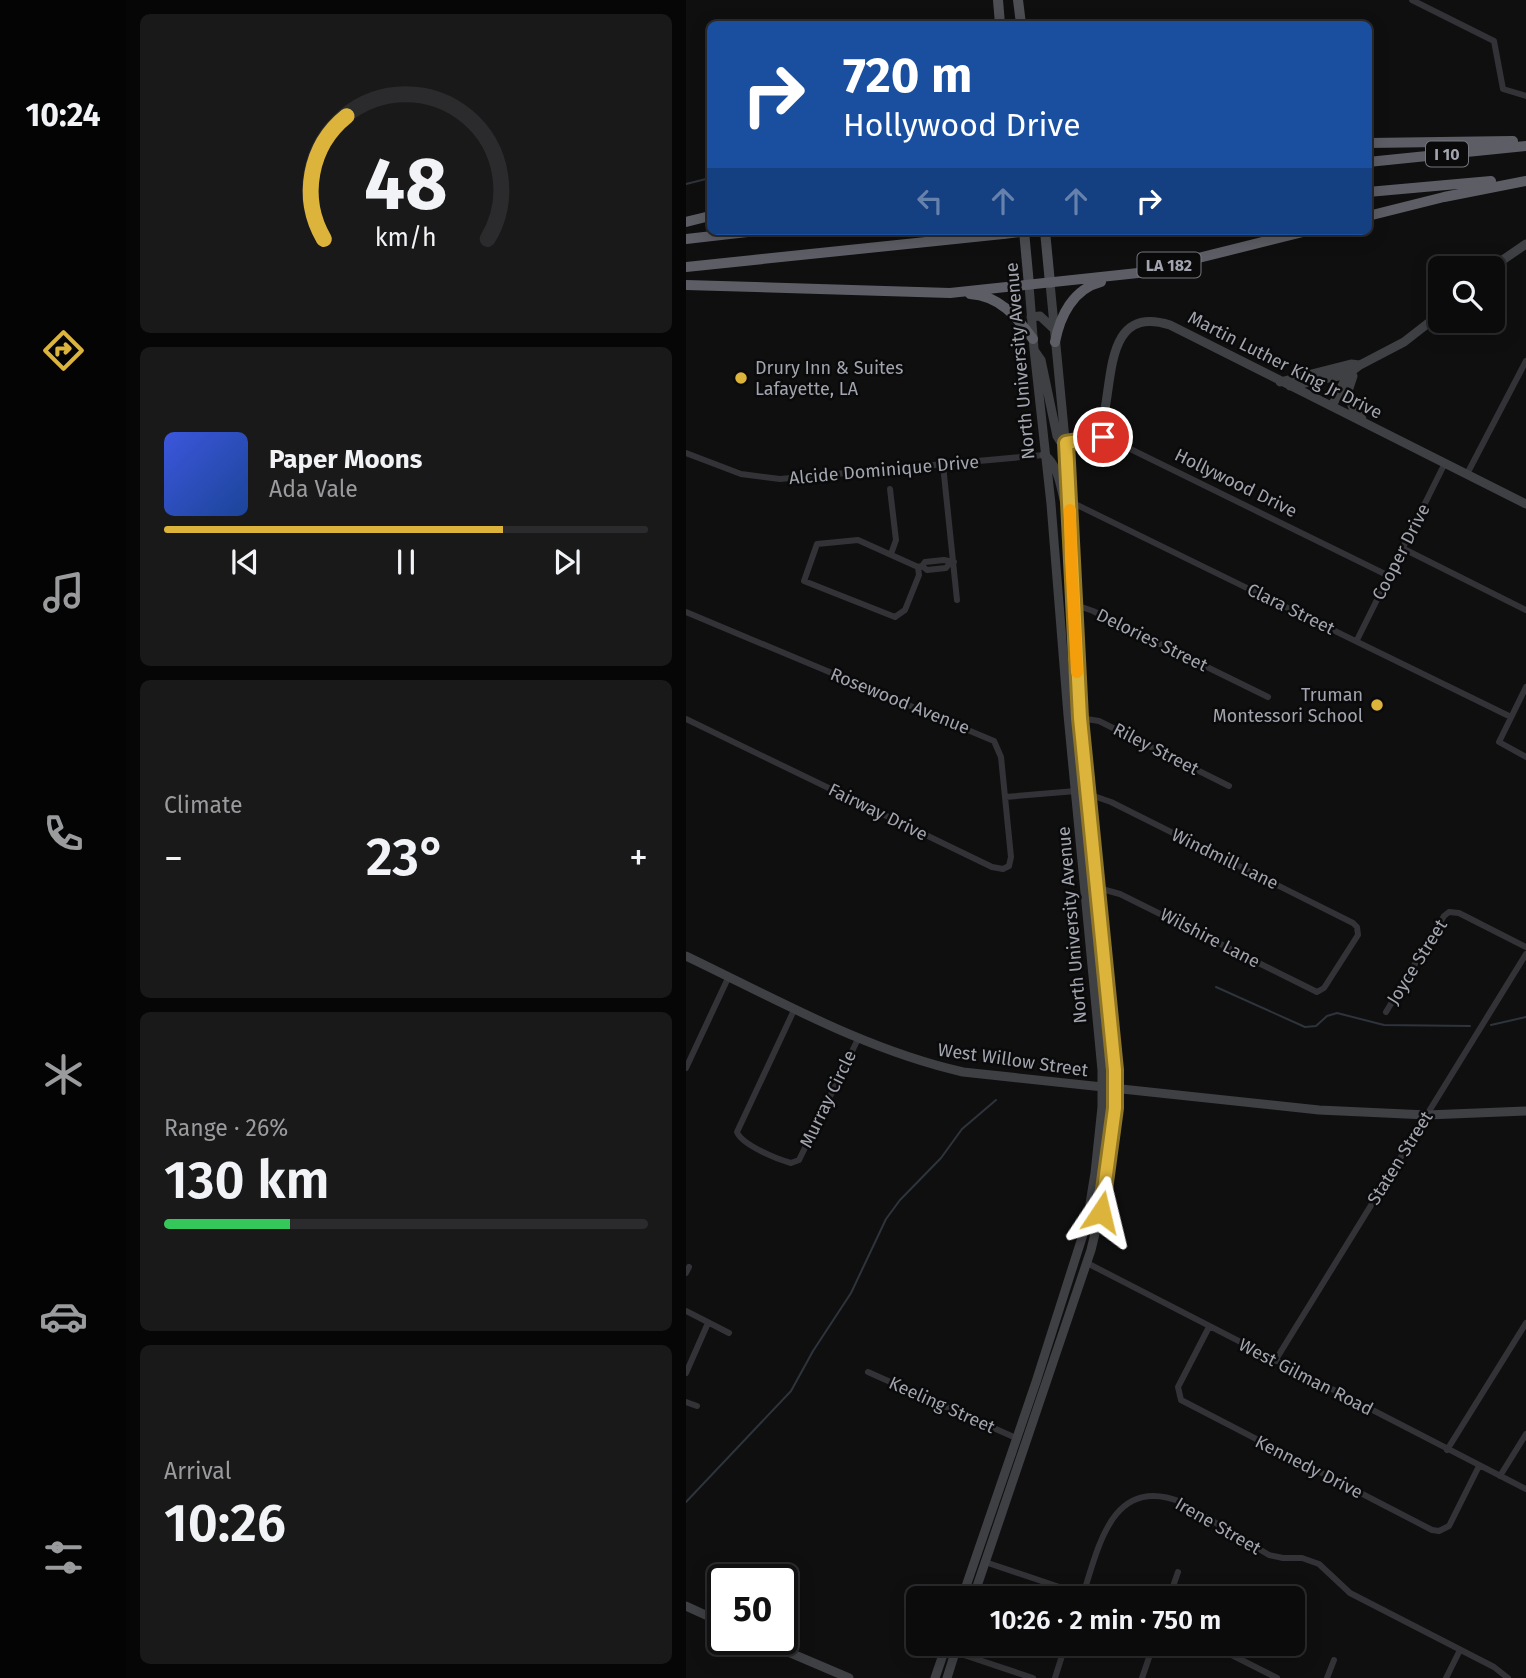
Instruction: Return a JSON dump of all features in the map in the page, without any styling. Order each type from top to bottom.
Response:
[{"type":"highway","points":[[1372,143],[1526,144]]},
{"type":"highway","name":"I 10","points":[[1372,162],[1526,144]]},
{"type":"highway","points":[[1372,215],[1526,179]]},
{"type":"highway","name":"I 10","points":[[1372,192],[1526,179]]},
{"type":"highway","points":[[686,222],[707,217]]},
{"type":"highway","points":[[686,239],[721,235]]},
{"type":"highway","points":[[686,267],[993,235]]},
{"type":"highway","name":"LA 182","points":[[1029,285],[1138,274],[1291,235]]},
{"type":"highway","points":[[1055,342],[1059,321],[1081,292],[1090,285],[1138,274]]},
{"type":"highway","points":[[686,285],[979,295],[1011,310],[1033,344]]},
{"type":"highway","points":[[950,293],[1029,285]]},
{"type":"main road","points":[[998,0],[1000,21]]},
{"type":"main road","points":[[1018,0],[1021,21]]},
{"type":"main road","name":"North University Avenue","points":[[966,1586],[1087,1222],[1097,1160],[1103,1089],[1051,504],[1033,344],[1026,235]]},
{"type":"main road","name":"North University Avenue","points":[[976,1586],[1087,1263],[1101,1212],[1115,1090],[1080,718],[1066,443],[1045,235]]},
{"type":"main road","points":[[1505,258],[1526,244]]},
{"type":"main road","points":[[1031,317],[1040,316],[1054,329]]},
{"type":"main road","name":"Martin Luther King Jr Drive","points":[[1098,436],[1103,424],[1116,347],[1122,334],[1141,321],[1157,321],[1170,325],[1526,504]]},
{"type":"main road","points":[[1290,386],[1348,374],[1404,342],[1428,323]]},
{"type":"main road","points":[[1033,344],[1041,360],[1060,441],[1066,443],[1098,436]]},
{"type":"main road","points":[[1280,382],[1351,363],[1360,365]]},
{"type":"main road","points":[[1360,365],[1352,376],[1347,394],[1354,410],[1367,423]]},
{"type":"main road","points":[[1332,406],[1348,374]]},
{"type":"main road","points":[[1044,455],[1052,461],[1070,518]]},
{"type":"main road","points":[[1052,532],[1063,555],[1071,558]]},
{"type":"main road","points":[[1058,600],[1073,604]]},
{"type":"main road","points":[[1085,886],[1098,888]]},
{"type":"main road","name":"West Willow Street","points":[[686,956],[858,1039],[926,1064],[962,1072],[1318,1110],[1427,1115],[1526,1111]]},
{"type":"main road","points":[[686,1606],[707,1616]]},
{"type":"main road","points":[[795,1655],[849,1678]]},
{"type":"main road","points":[[935,1678],[943,1656]]},
{"type":"main road","points":[[947,1678],[954,1656]]},
{"type":"street","points":[[1412,0],[1494,41],[1503,89],[1526,96]]},
{"type":"street","points":[[1467,474],[1526,362]]},
{"type":"street","name":"Hollywood Drive","points":[[1098,436],[1110,439],[1389,576]]},
{"type":"street","name":"Alcide Dominique Drive","points":[[686,453],[741,474],[780,479],[1044,455]]},
{"type":"street","name":"Cooper Drive","points":[[1357,640],[1445,463]]},
{"type":"street","points":[[943,465],[957,600]]},
{"type":"street","points":[[890,489],[896,540],[891,554]]},
{"type":"street","name":"Clara Street","points":[[1070,502],[1511,717]]},
{"type":"street","points":[[952,562],[944,559],[925,562],[920,566],[905,610],[895,617],[804,581],[817,544],[858,540],[920,566],[926,570],[946,568],[952,562]]},
{"type":"street","points":[[1402,548],[1526,610]]},
{"type":"street","points":[[934,561],[935,569]]},
{"type":"street","name":"Delories Street","points":[[1073,604],[1093,611],[1268,697]]},
{"type":"street","name":"Rosewood Avenue","points":[[686,612],[988,737],[997,743],[1000,750],[1005,797]]},
{"type":"street","points":[[1526,687],[1499,743],[1526,757]]},
{"type":"street","name":"Riley Street","points":[[1080,718],[1099,721],[1229,786]]},
{"type":"street","name":"Fairway Drive","points":[[686,719],[999,868],[1006,868],[1011,860],[1005,797]]},
{"type":"street","points":[[1005,797],[1076,791]]},
{"type":"street","name":"Windmill Lane","points":[[1088,794],[1111,802],[1353,923],[1358,929],[1356,940],[1321,991]]},
{"type":"street","name":"Wilshire Lane","points":[[1098,888],[1120,894],[1317,992],[1321,991]]},
{"type":"street","name":"Joyce Street","points":[[1386,1012],[1449,912],[1459,914],[1526,947]]},
{"type":"street","name":"Staten Street","points":[[1275,1362],[1526,954]]},
{"type":"street","points":[[686,1068],[729,976]]},
{"type":"street","name":"Murray Circle","points":[[795,1008],[737,1132],[741,1140],[775,1157],[791,1163],[799,1160],[858,1039]]},
{"type":"street","name":"West Gilman Road","points":[[1087,1263],[1526,1489]]},
{"type":"street","points":[[686,1311],[729,1334]]},
{"type":"street","points":[[686,1373],[708,1322]]},
{"type":"street","points":[[1447,1450],[1526,1323]]},
{"type":"street","name":"Kennedy Drive","points":[[1209,1327],[1178,1387],[1179,1396],[1185,1404],[1434,1531],[1449,1527],[1479,1466]]},
{"type":"street","name":"Keeling Street","points":[[868,1371],[1016,1438]]},
{"type":"street","points":[[686,1402],[697,1406]]},
{"type":"street","points":[[1500,1476],[1526,1434]]},
{"type":"street","name":"Irene Street","points":[[1085,1586],[1102,1537],[1116,1513],[1138,1499],[1165,1496],[1181,1502],[1269,1555],[1302,1558],[1319,1564],[1350,1593],[1494,1667],[1508,1678]]},
{"type":"street","points":[[985,1562],[1053,1586]]},
{"type":"street","points":[[1173,1586],[1178,1572]]},
{"type":"street","points":[[1446,1678],[1460,1650]]},
{"type":"street","points":[[977,1656],[1032,1678]]},
{"type":"street","points":[[1055,1678],[1062,1656]]},
{"type":"street","points":[[1142,1678],[1150,1656]]},
{"type":"street","points":[[1234,1656],[1277,1678]]},
{"type":"street","points":[[1328,1678],[1334,1660]]},
{"type":"waterway","points":[[686,184],[707,179]]},
{"type":"waterway","points":[[1216,987],[1305,1027],[1316,1026],[1327,1016],[1337,1013],[1384,1025],[1470,1026]]},
{"type":"waterway","points":[[1491,1025],[1526,1017]]},
{"type":"waterway","points":[[686,1502],[791,1391],[813,1351],[851,1293],[886,1219],[900,1200],[941,1158],[962,1129],[996,1100]]},
{"type":"slow traffic","points":[[1070,510],[1077,672]]},
{"type":"place","name":"Drury Inn & Suites Lafayette, LA","points":[[741,378]]},
{"type":"place","name":"Truman Montessori School","points":[[1377,705]]},
{"type":"route","points":[[1101,1212],[1115,1108],[1115,1070],[1080,718],[1066,443],[1103,437]]}]
